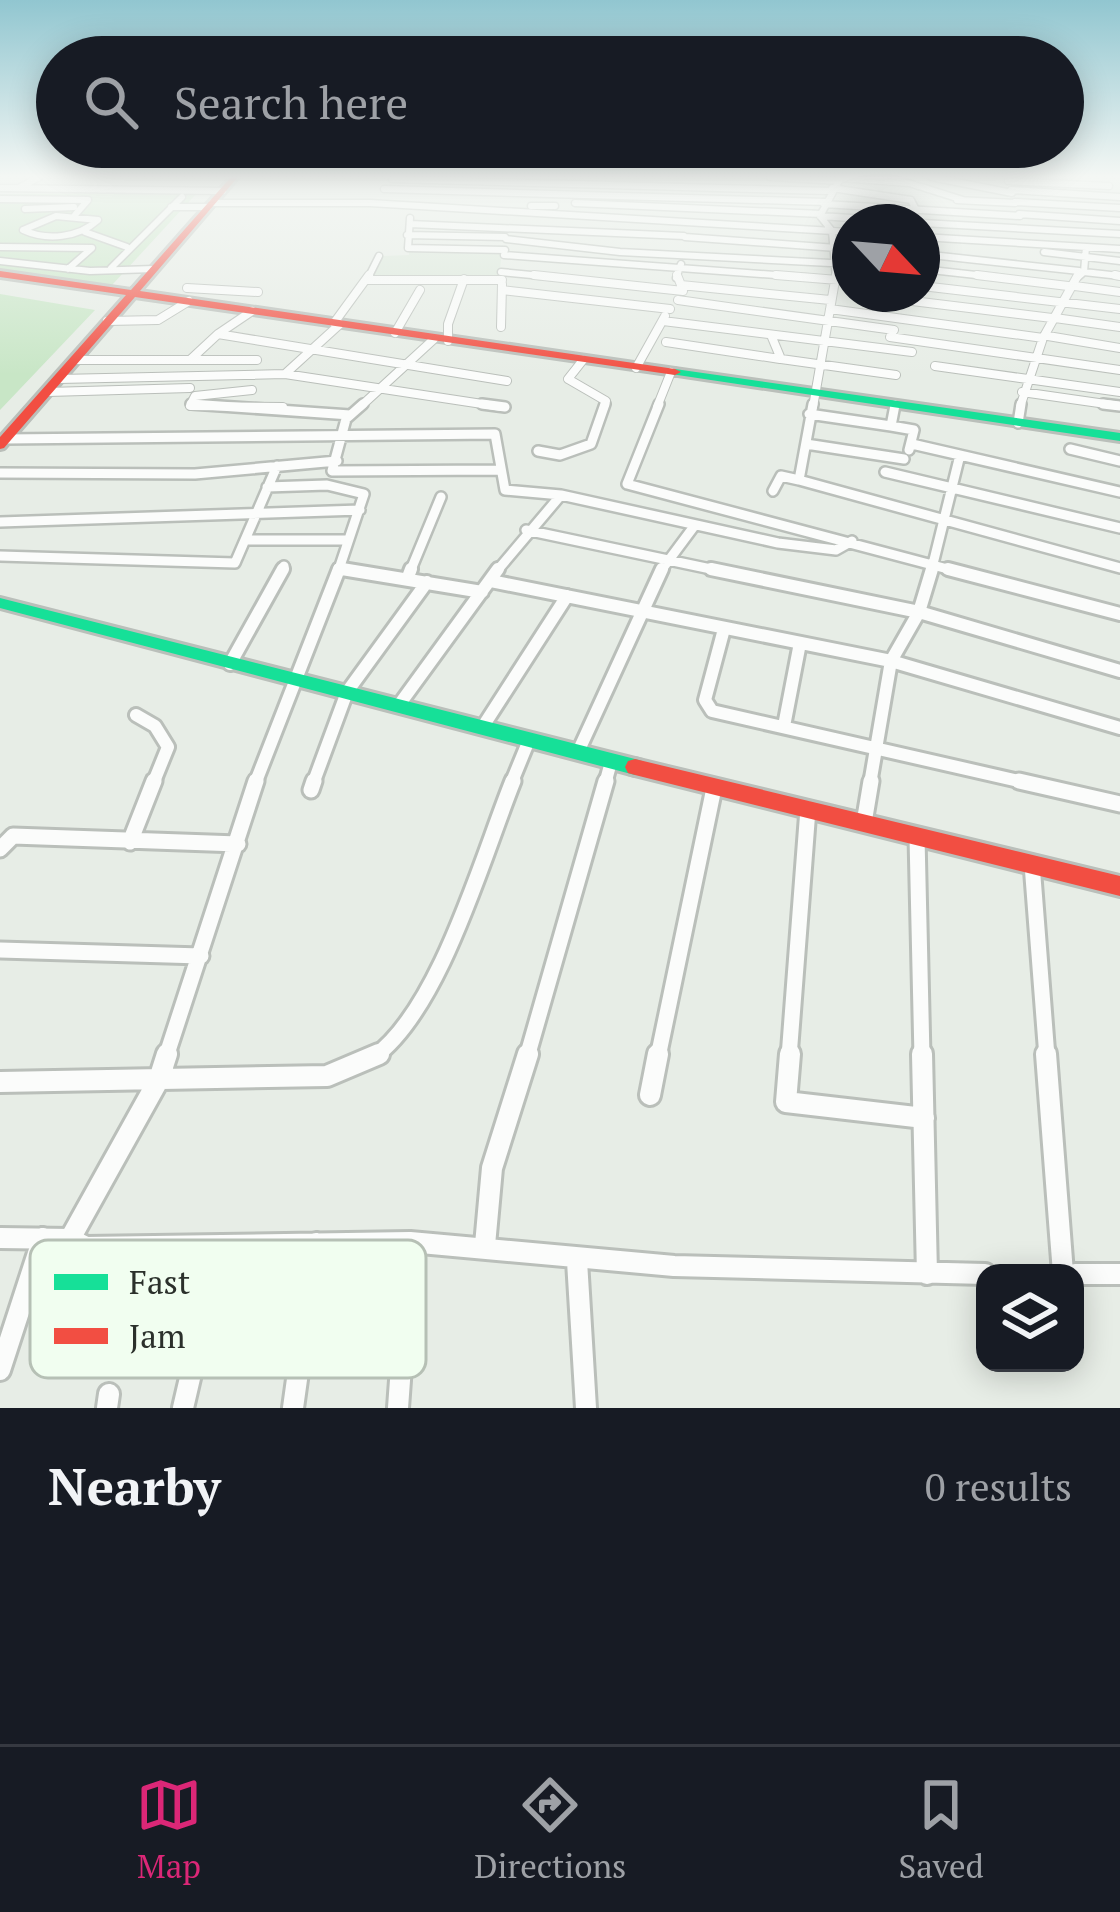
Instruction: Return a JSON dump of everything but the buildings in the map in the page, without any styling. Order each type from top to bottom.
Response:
[{"type":"street","points":[[114,243],[128,248]]},
{"type":"street","points":[[110,270],[134,243]]},
{"type":"street","points":[[3,442],[178,243]]},
{"type":"street","points":[[410,243],[412,249],[504,252],[832,280]]},
{"type":"street","points":[[501,328],[505,243]]},
{"type":"street","points":[[544,243],[620,252],[832,263]]},
{"type":"street","points":[[683,243],[677,284],[689,289]]},
{"type":"street","points":[[768,243],[832,248]]},
{"type":"street","points":[[1016,243],[1120,261]]},
{"type":"street","points":[[0,247],[92,248],[68,269]]},
{"type":"street","points":[[1045,252],[1120,249]]},
{"type":"street","points":[[1018,423],[1022,392],[1036,356],[1088,252]]},
{"type":"street","points":[[285,374],[337,323],[379,256]]},
{"type":"street","points":[[940,256],[1120,276]]},
{"type":"street","points":[[0,261],[68,269],[154,269]]},
{"type":"street","points":[[940,271],[1120,292]]},
{"type":"street","points":[[0,274],[133,293],[255,301]]},
{"type":"street","points":[[368,280],[502,276],[831,300],[1120,348]]},
{"type":"street","points":[[332,472],[350,415],[441,340],[464,279]]},
{"type":"street","points":[[940,288],[1120,309]]},
{"type":"street","points":[[637,368],[670,309],[689,289]]},
{"type":"street","points":[[194,298],[225,290]]},
{"type":"street","points":[[107,322],[158,320],[194,298],[225,290],[337,323],[395,334],[818,394],[893,416],[913,429],[902,475]]},
{"type":"street","points":[[395,334],[420,290]]},
{"type":"street","points":[[502,290],[670,309]]},
{"type":"street","points":[[799,480],[832,296]]},
{"type":"street","points":[[677,300],[1120,370]]},
{"type":"street","points":[[190,361],[255,301]]},
{"type":"street","points":[[940,304],[1120,327]]},
{"type":"street","points":[[663,320],[912,352]]},
{"type":"street","points":[[218,334],[506,381]]},
{"type":"street","points":[[770,335],[781,359]]},
{"type":"street","points":[[666,342],[896,375]]},
{"type":"street","points":[[75,360],[257,359]]},
{"type":"street","points":[[538,451],[560,454],[592,444],[606,400],[568,380],[583,360]]},
{"type":"street","points":[[935,366],[1120,392]]},
{"type":"street","points":[[670,373],[627,484],[1120,614]]},
{"type":"street","points":[[54,386],[285,374],[505,407]]},
{"type":"street","points":[[54,386],[190,388]]},
{"type":"street","points":[[252,390],[208,391],[190,406],[278,406],[350,415]]},
{"type":"street","points":[[1022,392],[1120,406]]},
{"type":"street","points":[[808,414],[1018,423],[1120,437]]},
{"type":"street","points":[[3,442],[495,434],[500,440],[498,470],[503,489],[561,495],[818,548],[836,550],[851,541]]},
{"type":"street","points":[[912,444],[1120,492]]},
{"type":"street","points":[[806,445],[904,459]]},
{"type":"street","points":[[1070,449],[1120,461]]},
{"type":"street","points":[[864,823],[891,661],[919,612],[960,455]]},
{"type":"street","points":[[0,473],[195,474],[277,466],[332,472],[498,470]]},
{"type":"street","points":[[0,556],[229,564],[249,540],[255,512],[277,466]]},
{"type":"street","points":[[0,1238],[70,1239],[159,1078],[262,761],[360,510],[363,490],[332,472],[267,487]]},
{"type":"street","points":[[885,472],[1120,528]]},
{"type":"street","points":[[773,491],[781,476],[1120,568]]},
{"type":"street","points":[[399,705],[526,530],[561,495]]},
{"type":"street","points":[[408,577],[442,497]]},
{"type":"street","points":[[0,522],[360,510]]},
{"type":"street","points":[[578,752],[665,561],[695,525]]},
{"type":"street","points":[[526,530],[919,612],[1120,671]]},
{"type":"street","points":[[249,540],[346,540]]},
{"type":"street","points":[[230,664],[284,566]]},
{"type":"street","points":[[338,568],[482,592]]},
{"type":"street","points":[[491,581],[891,661],[1120,728]]},
{"type":"street","points":[[311,790],[347,692],[427,582]]},
{"type":"street","points":[[482,728],[567,596]]},
{"type":"street","points":[[0,602],[611,762],[1120,886]]},
{"type":"street","points":[[724,629],[707,706],[1120,804]]},
{"type":"street","points":[[784,726],[800,643]]},
{"type":"street","points":[[130,842],[168,747],[155,726],[136,715]]},
{"type":"street","points":[[0,1082],[354,1073],[387,1050],[418,1010],[529,740]]},
{"type":"street","points":[[485,1245],[492,1168],[513,1113],[611,762]]},
{"type":"street","points":[[650,1095],[714,788]]},
{"type":"street","points":[[808,809],[786,1102],[924,1118]]},
{"type":"street","points":[[0,849],[13,836],[238,844]]},
{"type":"street","points":[[917,837],[927,1274]]},
{"type":"street","points":[[1032,864],[1062,1264]]},
{"type":"street","points":[[0,950],[201,956]]},
{"type":"street","points":[[426,1243],[485,1245],[577,1261],[976,1274]]},
{"type":"street","points":[[577,1261],[586,1408]]},
{"type":"street","points":[[1084,1274],[1120,1274]]},
{"type":"street","points":[[0,1370],[30,1278]]},
{"type":"street","points":[[183,1408],[190,1378]]},
{"type":"street","points":[[293,1408],[297,1378]]},
{"type":"street","points":[[398,1408],[400,1378]]},
{"type":"shaded area","points":[[409,250],[502,250],[499,278],[370,279],[383,256],[409,255]]},
{"type":"green space","points":[[0,243],[151,243],[112,285],[0,269]]},
{"type":"green space","points":[[0,294],[95,310],[0,410]]},
{"type":"traffic: fast","points":[[675,372],[1120,437]]},
{"type":"traffic: fast","points":[[0,603],[635,767]]},
{"type":"traffic: jam","points":[[0,445],[177,243]]},
{"type":"traffic: jam","points":[[0,274],[675,372]]},
{"type":"traffic: jam","points":[[635,767],[1120,886]]}]
